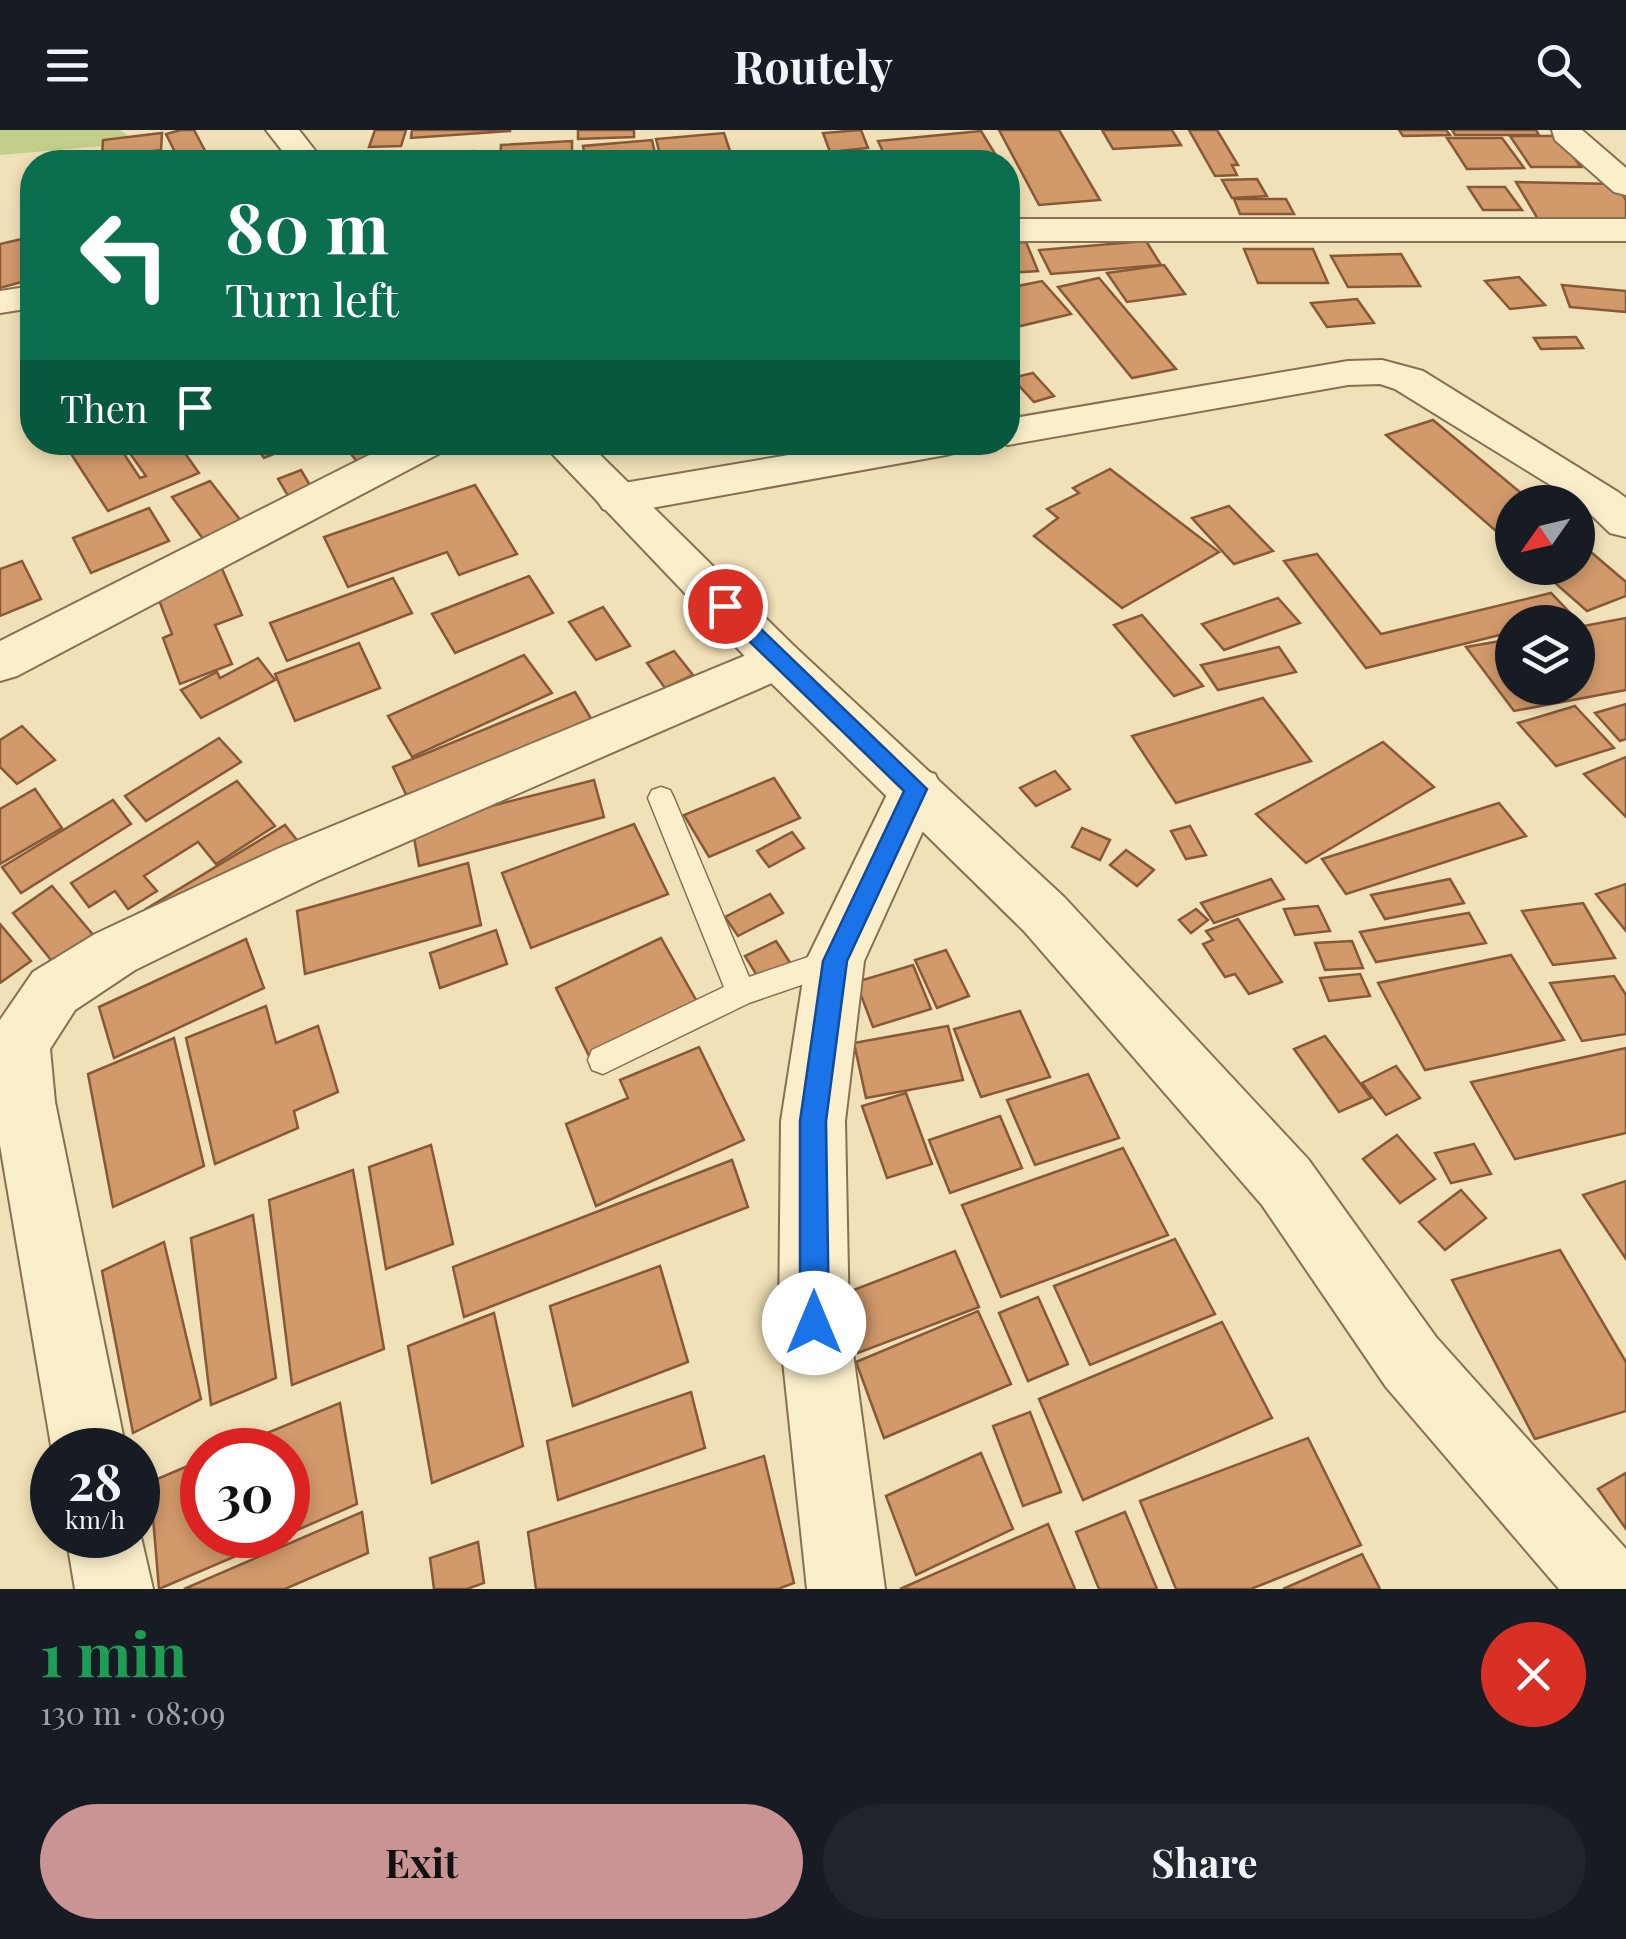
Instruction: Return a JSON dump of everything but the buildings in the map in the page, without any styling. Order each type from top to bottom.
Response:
[{"type":"street","points":[[282,130],[298,150]]},
{"type":"street","points":[[1566,132],[1626,185]]},
{"type":"street","points":[[1020,230],[1626,230]]},
{"type":"street","points":[[1020,430],[1348,373],[1382,372],[1409,380],[1440,397],[1618,507]]},
{"type":"street","points":[[0,663],[404,455]]},
{"type":"street","points":[[575,455],[778,660],[1044,914],[1284,1182],[1411,1362],[1610,1589]]},
{"type":"street","points":[[618,498],[870,455]]},
{"type":"street","points":[[84,1428],[24,1102],[18,1044],[54,991],[115,952],[297,864],[778,660]]},
{"type":"street","points":[[846,1589],[814,1323],[813,1121],[835,961],[916,789]]},
{"type":"street","points":[[108,1558],[114,1589]]},
{"type":"lane","points":[[661,798],[741,994]]},
{"type":"lane","points":[[603,1060],[741,994],[835,961]]},
{"type":"green space","points":[[0,130],[120,130],[138,143],[20,150],[20,153],[0,155]]},
{"type":"route","points":[[725,606],[916,789],[835,961],[813,1121],[814,1323]]}]
